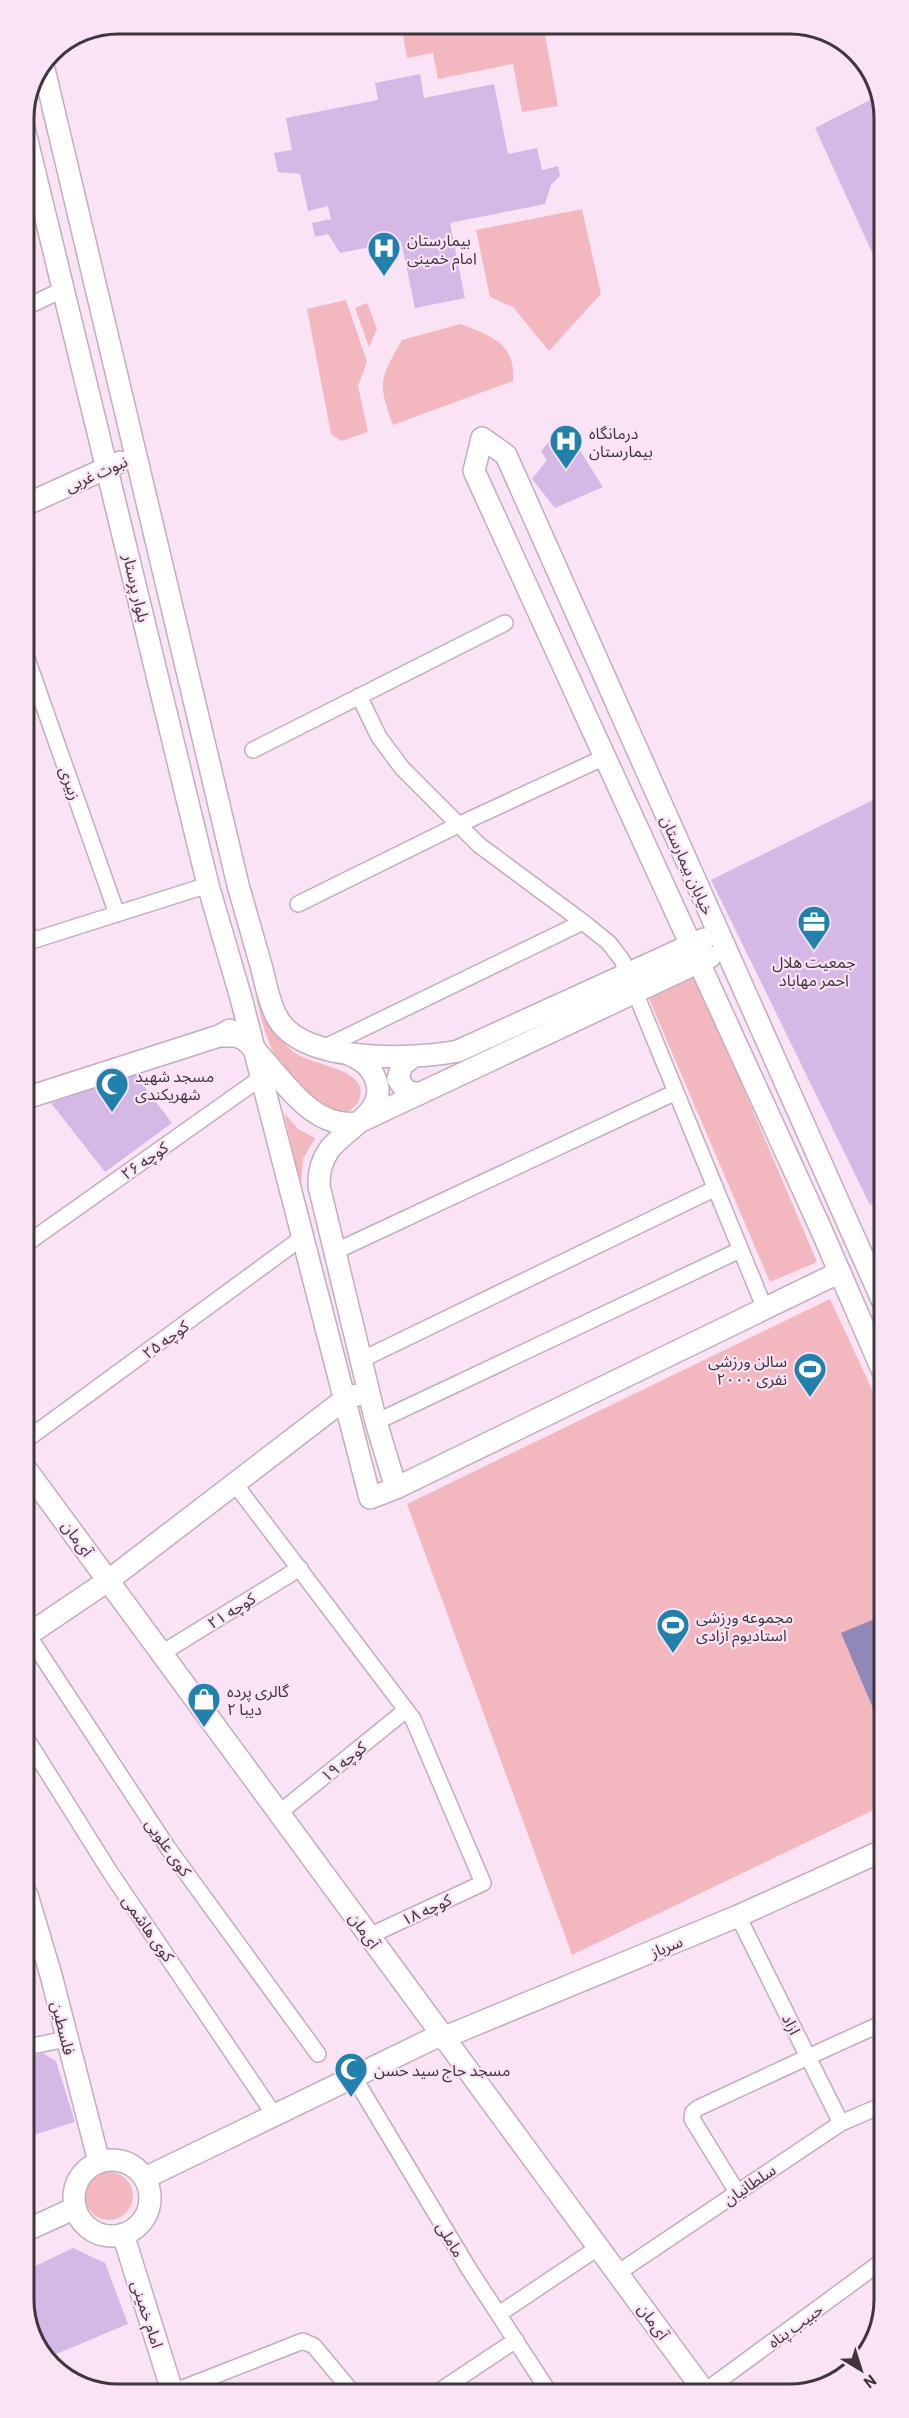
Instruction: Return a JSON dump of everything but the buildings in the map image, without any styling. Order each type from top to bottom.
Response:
[{"type":"street","points":[[46,77],[238,885],[277,1018],[288,1032],[304,1042],[323,1048],[345,1053],[435,1056],[473,1045],[633,983]]},
{"type":"street","name":"بلوار پرستار","points":[[35,201],[62,290],[108,468],[208,885],[262,1077],[370,1498],[396,1488]]},
{"type":"street","points":[[35,303],[62,290]]},
{"type":"street","name":"خیابان بیمارستان","points":[[516,562],[474,471],[482,438],[506,455],[874,1280]]},
{"type":"street","name":"نبوت غربی","points":[[35,501],[135,455]]},
{"type":"street","points":[[548,549],[516,562],[874,1351]]},
{"type":"street","points":[[253,750],[505,622]]},
{"type":"street","name":"زبیری","points":[[35,681],[117,914]]},
{"type":"street","points":[[359,696],[379,737],[402,768],[479,845],[583,922],[609,944],[622,960],[765,1309]]},
{"type":"street","points":[[298,904],[460,824],[606,758]]},
{"type":"street","points":[[35,940],[208,885]]},
{"type":"street","points":[[323,1048],[583,922]]},
{"type":"street","points":[[35,1095],[219,1036],[237,1036],[254,1048],[312,1111],[343,1125],[357,1123],[419,1094],[633,983],[722,941]]},
{"type":"street","points":[[219,1036],[238,1020],[241,998]]},
{"type":"street","points":[[345,1053],[366,1063],[378,1084],[379,1096],[374,1107],[329,1150],[319,1169],[320,1186],[376,1422],[396,1488],[840,1272]]},
{"type":"street","points":[[413,1057],[402,1065],[398,1079],[406,1091],[419,1094]]},
{"type":"street","name":"کوچه ۲۶","points":[[34,1238],[262,1077]]},
{"type":"street","points":[[334,1252],[676,1092]]},
{"type":"street","points":[[361,1360],[714,1189]]},
{"type":"street","name":"کوچه ۲۵","points":[[34,1434],[303,1237]]},
{"type":"street","points":[[376,1422],[740,1250]]},
{"type":"street","points":[[34,1631],[109,1580],[345,1399],[369,1391]]},
{"type":"street","name":"آی‌مان","points":[[34,1480],[619,2272],[699,2384]]},
{"type":"street","points":[[235,1484],[406,1710]]},
{"type":"street","name":"کوچه ۲۱","points":[[162,1653],[300,1568]]},
{"type":"street","name":"کوی علویی","points":[[34,1647],[168,1848],[318,2054]]},
{"type":"street","name":"کوچه ۱۹","points":[[279,1813],[406,1710]]},
{"type":"street","name":"کوچه ۱۸","points":[[369,1935],[483,1883],[413,1719],[406,1710]]},
{"type":"street","name":"کوی هاشمی","points":[[34,1750],[110,1872],[275,2116]]},
{"type":"street","name":"سرباز","points":[[445,2037],[738,1916],[874,1855]]},
{"type":"street","name":"ازاد","points":[[738,1916],[841,2123]]},
{"type":"street","name":"فلسطین","points":[[34,1925],[99,2162]]},
{"type":"street","points":[[737,2192],[692,2119],[693,2112],[874,2027]]},
{"type":"street","points":[[146,2181],[434,2038],[445,2037]]},
{"type":"street","points":[[146,2181],[358,2084],[438,2045],[445,2037]]},
{"type":"street","points":[[34,2046],[67,2039]]},
{"type":"street","name":"ماملی","points":[[358,2084],[544,2384]]},
{"type":"street","name":"سلطانیان","points":[[619,2272],[841,2123],[874,2109]]},
{"type":"street","points":[[122,2161],[133,2166],[146,2181],[150,2196],[143,2220],[134,2229],[111,2236],[94,2230],[80,2219],[75,2208],[74,2197],[81,2176],[99,2162],[122,2161]]},
{"type":"street","points":[[34,2227],[75,2208]]},
{"type":"street","name":"امام خمینی","points":[[123,2234],[170,2383]]},
{"type":"street","points":[[499,2314],[599,2247]]},
{"type":"street","name":"حبیب پناه","points":[[714,2384],[874,2267]]},
{"type":"street","points":[[451,2383],[516,2340]]},
{"type":"street","points":[[198,2383],[308,2341],[345,2383]]},
{"type":"shaded area","points":[[403,34],[545,35],[558,106],[522,112],[513,64],[438,79],[433,53],[407,58]]},
{"type":"shaded area","points":[[582,209],[601,294],[549,351],[513,307],[490,297],[476,230]]},
{"type":"shaded area","points":[[346,300],[367,362],[358,386],[368,432],[341,441],[331,434],[307,309]]},
{"type":"shaded area","points":[[367,303],[377,329],[369,347],[355,308]]},
{"type":"shaded area","points":[[461,324],[491,337],[506,349],[513,368],[513,381],[393,425],[385,399],[383,381],[402,340]]},
{"type":"shaded area","points":[[694,972],[817,1262],[770,1282],[647,994]]},
{"type":"shaded area","points":[[256,996],[274,1031],[290,1049],[307,1059],[348,1074],[356,1080],[361,1093],[353,1108],[345,1113],[337,1114],[327,1111],[293,1083],[272,1048]]},
{"type":"shaded area","points":[[284,1113],[298,1129],[315,1138],[303,1159],[301,1186]]},
{"type":"shaded area","name":"مجموعه ورزشی استادیوم آزادی","points":[[830,1299],[874,1394],[874,1810],[572,1955],[407,1504]]},
{"type":"shaded area","points":[[874,1619],[874,1711],[841,1633]]},
{"type":"shaded area","points":[[109,2172],[126,2179],[133,2196],[126,2213],[109,2220],[92,2213],[85,2196],[92,2179]]},
{"type":"place","name":"بیمارستان امام خمینی","points":[[384,277]]},
{"type":"place","name":"درمانگاه بیمارستان","points":[[566,470]]},
{"type":"place","name":"جمعیت هلال احمر مهاباد","points":[[814,951]]},
{"type":"place","name":"مسجد شهید شهریکندی","points":[[112,1113]]},
{"type":"place","name":"سالن ورزشی ۲۰۰۰ نفری","points":[[810,1398]]},
{"type":"place","name":"مجموعه ورزشی استادیوم آزادی","points":[[673,1654]]},
{"type":"place","name":"گالری پرده دیبا ۲","points":[[204,1728]]},
{"type":"place","name":"مسجد حاج سید حسن","points":[[351,2098]]}]
